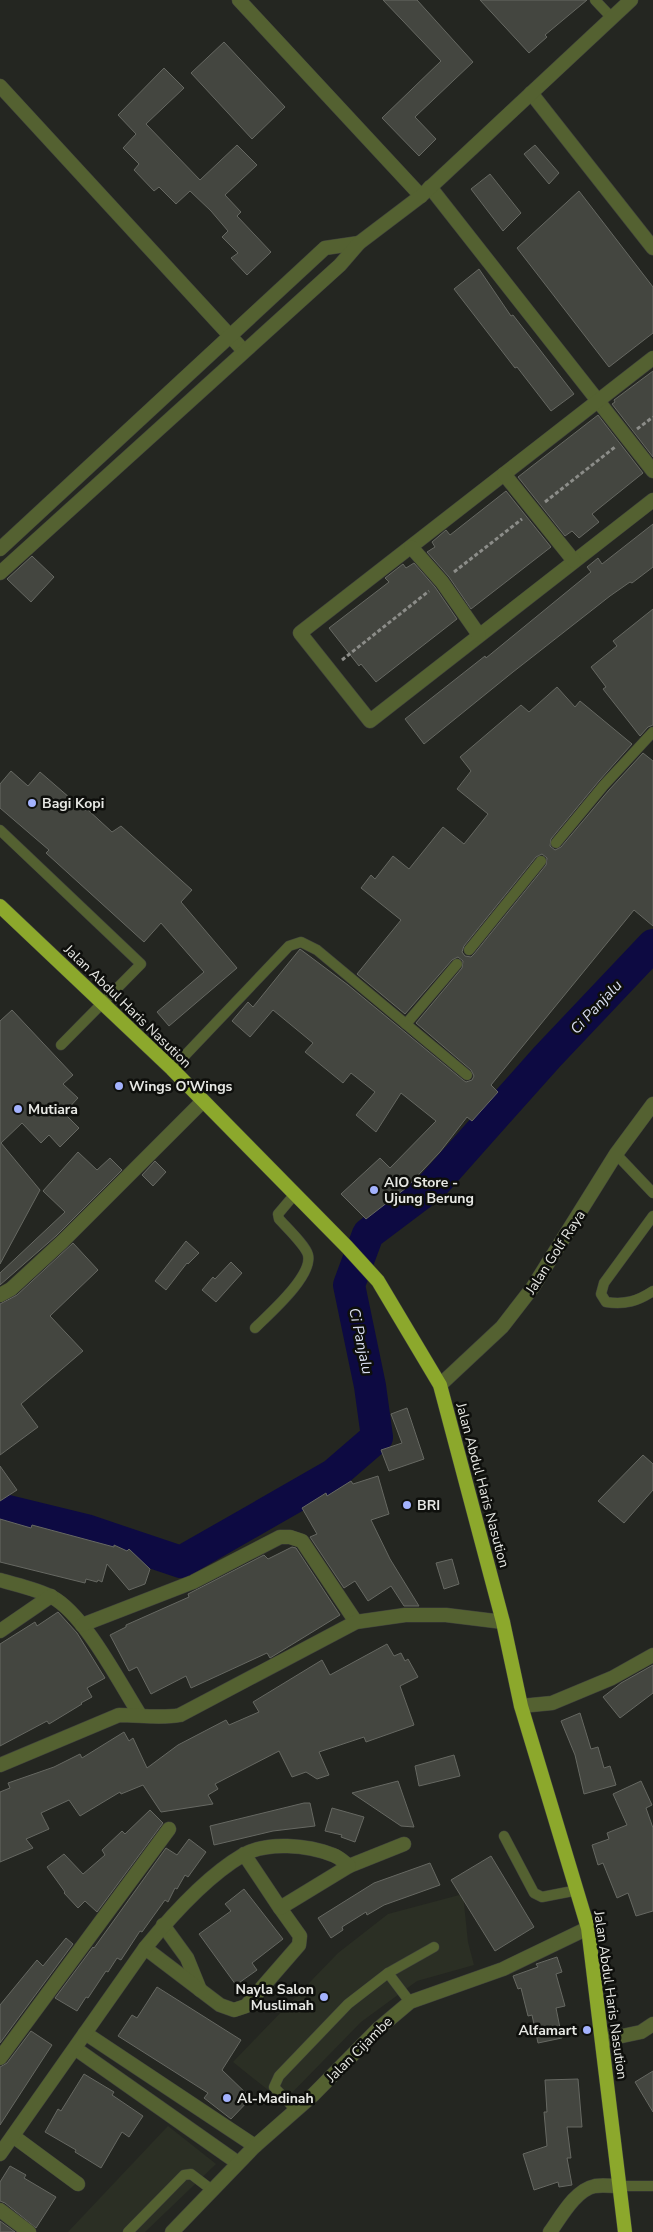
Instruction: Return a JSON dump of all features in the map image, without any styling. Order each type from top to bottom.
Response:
[{"type":"highway","name":"Jalan Abdul Haris Nasution","points":[[0,906],[172,1069],[330,1229],[378,1281],[440,1385],[503,1622],[521,1706],[588,1928],[603,2040],[624,2232]]},
{"type":"street","points":[[239,0],[425,192],[598,401],[653,471]]},
{"type":"street","points":[[0,573],[340,265],[358,243],[425,192],[631,0]]},
{"type":"street","points":[[0,86],[244,351]]},
{"type":"street","points":[[531,93],[653,248]]},
{"type":"street","points":[[0,549],[325,248],[358,243]]},
{"type":"street","points":[[653,358],[300,633],[370,721],[653,500]]},
{"type":"street","points":[[504,474],[535,509],[574,561]]},
{"type":"street","points":[[411,547],[442,582],[479,635]]},
{"type":"street","points":[[0,1295],[11,1289],[62,1242],[203,1102]]},
{"type":"street","name":"Jalan Golf Raya","points":[[440,1385],[502,1327],[533,1287],[616,1154],[653,1104]]},
{"type":"street","points":[[82,1625],[193,1582],[280,1537],[290,1537],[302,1541],[356,1622]]},
{"type":"street","points":[[0,1580],[51,1596],[62,1604],[82,1625],[140,1715]]},
{"type":"street","points":[[0,1631],[51,1596]]},
{"type":"street","points":[[0,1765],[119,1715],[165,1718],[180,1715],[356,1622],[406,1615],[446,1615],[503,1622]]},
{"type":"street","points":[[521,1706],[552,1703],[612,1678],[653,1655]]},
{"type":"street","points":[[0,2058],[169,1828]]},
{"type":"street","points":[[280,1908],[349,1866],[404,1844]]},
{"type":"street","points":[[0,2154],[146,1948],[164,1925],[212,1878],[244,1854],[273,1846],[310,1849],[334,1855],[349,1866]]},
{"type":"street","points":[[146,1948],[220,2004],[234,2010],[246,2006],[301,1940],[244,1854]]},
{"type":"street","points":[[164,1925],[187,1958],[200,1990]]},
{"type":"street","name":"Jalan Cijambe","points":[[172,2232],[255,2146],[296,2110],[378,2029],[410,2002],[502,1969],[588,1928]]},
{"type":"street","points":[[603,2040],[641,2032],[653,2024]]},
{"type":"street","points":[[85,2033],[255,2146]]},
{"type":"street","points":[[76,2049],[238,2163]]},
{"type":"street","points":[[150,2101],[161,2085]]},
{"type":"street","points":[[13,2136],[78,2184]]},
{"type":"street","points":[[550,2232],[571,2203],[583,2193],[594,2186],[619,2186]]},
{"type":"street","points":[[0,2210],[29,2232]]},
{"type":"lane","points":[[596,0],[612,18]]},
{"type":"lane","points":[[556,843],[604,784],[653,732]]},
{"type":"lane","points":[[0,830],[141,964],[61,1045]]},
{"type":"lane","points":[[469,950],[541,861]]},
{"type":"lane","points":[[172,1069],[289,946],[301,942],[317,950],[468,1075]]},
{"type":"lane","points":[[406,1024],[457,964]]},
{"type":"lane","points":[[616,1154],[653,1193]]},
{"type":"lane","points":[[255,1328],[295,1286],[304,1274],[309,1261],[308,1253],[279,1219],[278,1214],[295,1194]]},
{"type":"lane","points":[[653,1216],[604,1283],[601,1294],[606,1302],[618,1304],[638,1300],[653,1291]]},
{"type":"lane","points":[[504,1836],[534,1893],[542,1897],[578,1890]]},
{"type":"lane","points":[[296,2110],[274,2087],[279,2076],[348,2004],[388,1972],[434,1947]]},
{"type":"lane","points":[[388,1972],[410,2002]]},
{"type":"lane","points":[[128,2232],[184,2175],[191,2174],[212,2190]]},
{"type":"lane","points":[[619,2186],[653,2186]]},
{"type":"path","points":[[329,669],[653,417]]},
{"type":"shaded area","points":[[463,1894],[468,1942],[474,1965],[417,1981],[361,2022],[283,2102],[233,2062],[338,1953],[388,1914]]},
{"type":"shaded area","points":[[168,2126],[216,2164],[145,2232],[68,2232]]},
{"type":"building","points":[[383,0],[417,0],[473,62],[415,117],[436,139],[419,156],[382,118],[441,61]]},
{"type":"building","points":[[480,0],[587,0],[545,35],[547,37],[529,53]]},
{"type":"building","points":[[224,42],[285,107],[252,139],[191,73]]},
{"type":"building","points":[[164,68],[184,88],[146,124],[200,180],[237,145],[257,165],[225,195],[241,212],[237,216],[271,252],[247,275],[231,258],[238,253],[222,237],[228,231],[211,211],[190,191],[176,204],[159,187],[154,191],[134,170],[139,164],[123,148],[136,134],[118,115]]},
{"type":"building","points":[[535,145],[559,173],[549,184],[524,154]]},
{"type":"building","points":[[490,174],[521,213],[503,231],[471,189]]},
{"type":"building","points":[[579,191],[653,287],[653,333],[609,367],[517,248]]},
{"type":"building","points":[[479,269],[511,316],[513,315],[574,394],[551,411],[454,289]]},
{"type":"building","points":[[653,371],[653,457],[612,404],[615,402],[614,400]]},
{"type":"building","points":[[598,415],[643,473],[592,514],[599,522],[579,538],[572,531],[565,536],[518,477]]},
{"type":"building","points":[[506,491],[551,547],[471,609],[449,577],[427,552],[435,547],[432,542],[446,530],[450,535]]},
{"type":"building","points":[[653,524],[653,567],[632,583],[630,582],[610,596],[424,744],[405,719],[485,656],[486,658],[591,572],[587,567],[598,558],[602,564]]},
{"type":"building","points":[[32,556],[54,577],[31,602],[7,579]]},
{"type":"building","points":[[414,563],[435,587],[457,619],[376,682],[361,664],[359,666],[329,628],[389,582],[385,578],[403,564],[406,568]]},
{"type":"building","points":[[653,609],[653,725],[648,727],[640,736],[603,689],[606,687],[591,667],[617,646],[613,641]]},
{"type":"building","points":[[557,687],[575,707],[580,701],[632,744],[551,839],[550,846],[555,850],[561,847],[643,753],[653,761],[653,926],[634,910],[491,1085],[498,1092],[472,1121],[467,1117],[440,1152],[406,1188],[366,1219],[341,1194],[380,1158],[390,1168],[436,1121],[401,1093],[376,1132],[356,1115],[375,1092],[351,1073],[343,1083],[305,1052],[313,1043],[273,1010],[250,1037],[232,1021],[248,1002],[253,1007],[300,949],[348,985],[463,1080],[466,1082],[472,1080],[474,1076],[471,1070],[416,1023],[462,968],[463,961],[458,957],[452,960],[405,1014],[357,974],[401,920],[361,888],[371,875],[375,879],[393,856],[409,869],[443,827],[464,844],[488,814],[457,789],[471,771],[460,757],[521,705],[529,712]],"holes":[[[542,854],[547,858],[546,865],[474,954],[471,957],[465,956],[462,952],[464,946],[536,857]]]},
{"type":"building","points":[[11,771],[28,786],[40,772],[85,811],[87,809],[112,832],[121,826],[192,890],[181,902],[237,968],[169,1026],[157,1012],[204,972],[161,923],[144,942],[46,853],[49,850],[0,808],[0,784]]},
{"type":"building","points":[[12,1010],[73,1075],[63,1084],[78,1098],[64,1113],[79,1128],[60,1147],[49,1135],[41,1143],[22,1123],[1,1143],[40,1190],[0,1264],[0,1021]]},
{"type":"building","points":[[78,1152],[97,1170],[110,1158],[122,1170],[56,1236],[0,1285],[0,1273],[65,1212],[43,1191]]},
{"type":"building","points":[[155,1161],[166,1172],[153,1186],[142,1175]]},
{"type":"building","points":[[186,1241],[199,1253],[187,1263],[166,1290],[155,1281]]},
{"type":"building","points":[[73,1243],[98,1270],[50,1316],[83,1351],[21,1404],[38,1427],[0,1455],[0,1304],[17,1295]]},
{"type":"building","points":[[231,1262],[242,1273],[216,1302],[202,1290],[213,1277],[215,1279]]},
{"type":"building","points":[[407,1408],[424,1459],[389,1471],[381,1450],[402,1443],[391,1414]]},
{"type":"building","points":[[643,1455],[653,1464],[653,1490],[624,1523],[598,1501]]},
{"type":"building","points":[[0,1466],[17,1490],[0,1501]]},
{"type":"building","points":[[378,1476],[389,1514],[371,1520],[390,1559],[419,1606],[404,1606],[391,1586],[368,1601],[355,1581],[344,1588],[310,1537],[317,1534],[302,1508],[326,1493],[327,1496],[351,1481],[353,1484]]},
{"type":"building","points":[[0,1519],[31,1528],[32,1525],[114,1547],[114,1545],[127,1551],[129,1549],[150,1569],[145,1584],[129,1590],[107,1564],[102,1582],[86,1579],[85,1583],[0,1562]]},
{"type":"building","points":[[292,1547],[296,1548],[340,1615],[270,1658],[267,1653],[191,1688],[186,1676],[151,1694],[137,1667],[129,1671],[110,1635],[126,1627],[126,1625],[189,1597],[188,1594],[264,1555],[268,1559]]},
{"type":"building","points":[[452,1559],[459,1584],[444,1589],[436,1563]]},
{"type":"building","points":[[58,1612],[77,1633],[105,1678],[87,1688],[92,1697],[82,1704],[49,1724],[47,1721],[0,1746],[0,1644],[35,1622],[37,1626]]},
{"type":"building","points":[[387,1644],[394,1656],[401,1653],[405,1661],[408,1659],[418,1677],[400,1686],[414,1725],[366,1742],[364,1737],[319,1752],[329,1775],[317,1779],[306,1772],[292,1777],[279,1751],[215,1784],[218,1789],[208,1795],[213,1804],[161,1812],[143,1785],[121,1794],[120,1792],[80,1816],[69,1800],[41,1813],[49,1829],[26,1839],[33,1848],[0,1862],[0,1792],[10,1788],[8,1783],[54,1767],[80,1754],[82,1758],[124,1732],[129,1741],[133,1738],[147,1768],[178,1745],[226,1720],[229,1725],[259,1712],[253,1702],[322,1660],[330,1675]]},
{"type":"building","points":[[653,1665],[653,1693],[620,1718],[603,1697],[621,1683]]},
{"type":"building","points":[[580,1713],[591,1749],[598,1747],[604,1768],[610,1766],[616,1785],[584,1794],[575,1755],[561,1721]]},
{"type":"building","points":[[454,1755],[460,1776],[419,1786],[415,1766]]},
{"type":"building","points":[[398,1781],[414,1827],[401,1826],[352,1793]]},
{"type":"building","points":[[641,1781],[652,1805],[646,1808],[653,1828],[653,1911],[636,1916],[628,1893],[617,1898],[603,1863],[598,1865],[592,1845],[609,1839],[607,1833],[627,1825],[613,1794]]},
{"type":"building","points":[[310,1803],[315,1826],[273,1831],[214,1845],[210,1826]]},
{"type":"building","points":[[332,1808],[364,1817],[355,1842],[341,1837],[342,1835],[325,1831]]},
{"type":"building","points":[[150,1810],[163,1823],[97,1912],[85,1901],[78,1908],[64,1893],[47,1867],[64,1854],[83,1874],[105,1855],[102,1850],[122,1831],[125,1834]]},
{"type":"building","points":[[189,1839],[206,1852],[188,1877],[185,1875],[177,1889],[175,1888],[168,1902],[165,1900],[142,1932],[140,1931],[121,1960],[117,1958],[77,2011],[55,1998],[94,1948],[166,1848],[177,1855]]},
{"type":"building","points":[[491,1856],[534,1927],[495,1951],[451,1880]]},
{"type":"building","points":[[430,1863],[440,1885],[384,1905],[367,1915],[366,1912],[342,1927],[343,1930],[331,1938],[318,1918],[374,1883]]},
{"type":"building","points":[[244,1889],[283,1939],[252,1963],[257,1970],[236,1985],[199,1934],[231,1911],[225,1904]]},
{"type":"building","points":[[66,1938],[73,1944],[0,2043],[0,2005],[37,1960],[43,1966]]},
{"type":"building","points":[[557,1957],[562,1972],[556,1974],[565,2006],[556,2008],[562,2038],[538,2043],[532,2015],[528,2016],[521,1988],[518,1989],[513,1976],[538,1967],[536,1964]]},
{"type":"building","points":[[157,1987],[241,2040],[222,2070],[251,2098],[231,2119],[204,2098],[208,2093],[118,2036],[132,2015],[137,2018]]},
{"type":"building","points":[[31,2031],[52,2045],[0,2125],[0,2067],[7,2063]]},
{"type":"building","points":[[653,2071],[653,2112],[635,2082]]},
{"type":"building","points":[[84,2074],[114,2092],[112,2095],[143,2116],[129,2137],[122,2132],[101,2168],[75,2152],[76,2150],[45,2132],[58,2109],[61,2111]]},
{"type":"building","points":[[578,2079],[582,2127],[567,2127],[571,2158],[567,2158],[572,2185],[559,2187],[558,2182],[534,2190],[523,2154],[547,2146],[544,2112],[547,2112],[545,2080]]},
{"type":"building","points":[[10,2166],[26,2175],[24,2178],[56,2197],[36,2228],[0,2201],[0,2182]]},
{"type":"building","points":[[0,2221],[15,2232],[0,2232]]},
{"type":"waterway","name":"Ci Panjalu","points":[[0,1509],[86,1530],[181,1562],[333,1475],[377,1437],[370,1386],[349,1285],[368,1234],[433,1185],[547,1057],[653,945]]},
{"type":"place","name":"Bagi Kopi","points":[[32,803]]},
{"type":"place","name":"Wings O'Wings","points":[[119,1086]]},
{"type":"place","name":"Mutiara","points":[[18,1109]]},
{"type":"place","name":"AIO Store - Ujung Berung","points":[[374,1190]]},
{"type":"place","name":"BRI","points":[[407,1505]]},
{"type":"place","name":"Nayla Salon Muslimah","points":[[324,1997]]},
{"type":"place","name":"Alfamart","points":[[587,2030]]},
{"type":"place","name":"Al-Madinah","points":[[227,2098]]}]
